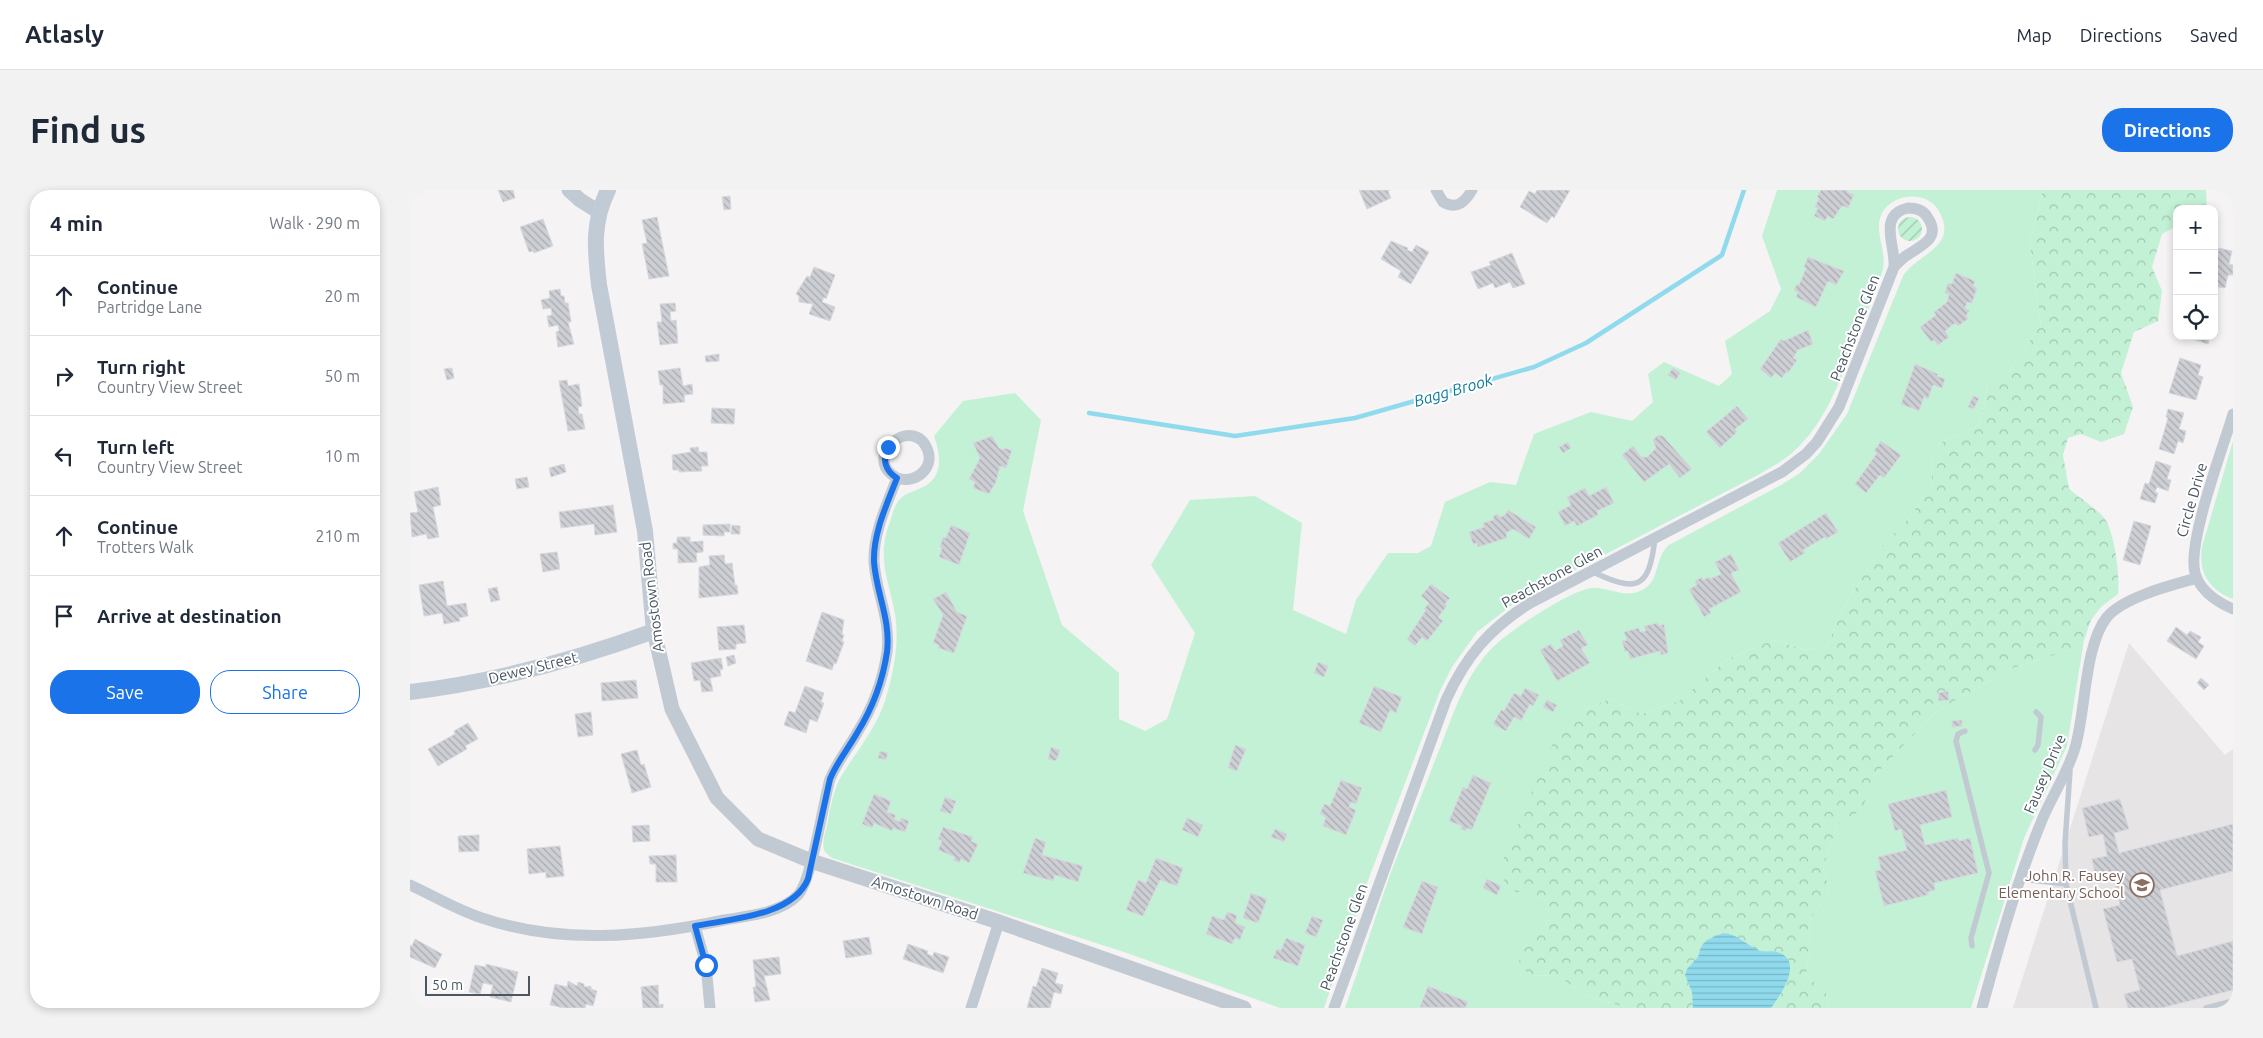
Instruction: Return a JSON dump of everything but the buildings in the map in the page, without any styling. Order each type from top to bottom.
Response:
[{"type":"main road","name":"Amostown Road","points":[[608,190],[599,212],[595,235],[599,285],[645,531],[654,631]]},
{"type":"main road","name":"Dewey Street","points":[[410,692],[463,684],[533,669],[588,654],[654,631]]},
{"type":"street","points":[[569,190],[580,200],[599,212]]},
{"type":"street","points":[[1436,190],[1443,202],[1454,206],[1464,202],[1472,190]]},
{"type":"street","name":"Peachstone Glen","points":[[1334,1008],[1446,700],[1463,667],[1486,637],[1499,624],[1530,603],[1782,472],[1806,454],[1817,442],[1839,408],[1894,267],[1894,251],[1889,233],[1890,223],[1898,211],[1908,208],[1918,209],[1926,214],[1931,223],[1930,238],[1924,245],[1908,254],[1894,267]]},
{"type":"street","name":"Circle Drive","points":[[2197,578],[2193,562],[2195,540],[2233,414]]},
{"type":"street","points":[[410,885],[480,918],[548,933],[609,936],[651,933],[763,912],[789,902],[797,896],[805,885],[830,779],[835,766],[865,719],[885,662],[888,642],[887,623],[876,576],[875,547],[882,518],[897,478]]},
{"type":"street","points":[[2197,578],[2213,598],[2233,609]]},
{"type":"street","name":"Fausey Drive","points":[[1982,1008],[2021,879],[2042,820],[2070,762],[2078,739],[2094,645],[2106,619],[2112,611],[2130,601],[2197,578]]},
{"type":"street","name":"Amostown Road","points":[[654,631],[672,709],[716,798],[758,839],[810,861],[999,922],[1244,1008]]},
{"type":"street","points":[[971,1008],[999,922]]},
{"type":"street","points":[[695,926],[706,965],[710,1008]]},
{"type":"lane","points":[[1591,571],[1608,580],[1636,584],[1646,579],[1655,538]]},
{"type":"lane","points":[[2035,750],[2038,745],[2041,717],[2036,712]]},
{"type":"lane","points":[[1965,731],[1958,734],[1956,741],[1989,873],[1971,938],[1972,946]]},
{"type":"lane","points":[[2070,762],[2065,843],[2066,884],[2096,1008]]},
{"type":"lane","points":[[2021,879],[2066,884]]},
{"type":"lane","points":[[2206,1008],[2233,1001]]},
{"type":"shaded area","name":"John R. Fausey Elementary School","points":[[2129,643],[2225,755],[2233,749],[2233,1008],[2013,1008]]},
{"type":"green space","points":[[1777,190],[2043,190],[2030,244],[2041,325],[2008,372],[1987,385],[1985,404],[1977,426],[1940,443],[1933,458],[1931,487],[1909,518],[1881,547],[1840,613],[1827,647],[1806,650],[1773,640],[1726,660],[1679,701],[1642,714],[1609,699],[1563,719],[1516,892],[1529,892],[1547,901],[1550,920],[1522,949],[1530,975],[1558,976],[1586,996],[1629,1008],[1345,1008],[1391,872],[1460,696],[1478,665],[1489,651],[1510,633],[1573,594],[1593,588],[1625,593],[1644,589],[1653,580],[1661,555],[1669,545],[1781,485],[1800,473],[1819,454],[1847,414],[1903,276],[1941,241],[1944,232],[1943,221],[1937,208],[1931,202],[1924,199],[1917,197],[1900,198],[1882,213],[1879,233],[1884,262],[1877,286],[1832,398],[1815,427],[1793,452],[1758,475],[1521,598],[1477,632],[1452,667],[1440,691],[1364,891],[1324,1008],[1280,1008],[1127,953],[832,858],[825,852],[824,839],[836,787],[880,714],[893,671],[897,636],[895,614],[885,569],[884,547],[886,535],[895,506],[899,500],[928,484],[934,478],[939,466],[939,459],[934,436],[963,401],[1015,393],[1041,420],[1023,511],[1062,625],[1119,673],[1119,719],[1145,731],[1167,719],[1195,633],[1151,565],[1190,500],[1255,496],[1302,523],[1293,610],[1346,634],[1356,600],[1388,553],[1418,553],[1431,546],[1445,502],[1490,482],[1516,485],[1534,434],[1591,412],[1632,421],[1653,402],[1648,374],[1664,362],[1719,386],[1732,374],[1725,341],[1770,311],[1781,289],[1762,236]]},
{"type":"green space","points":[[2043,190],[2206,190],[2207,205],[2173,205],[2173,228],[2162,234],[2152,267],[2162,291],[2158,321],[2134,332],[2121,373],[2133,407],[2124,434],[2101,442],[2081,434],[2068,438],[2063,455],[2069,489],[2098,512],[2109,526],[2116,555],[2118,594],[2101,607],[2091,620],[2084,640],[2073,649],[2010,669],[1937,711],[1875,775],[1862,810],[1837,825],[1823,868],[1830,892],[1809,921],[1810,952],[1806,975],[1826,992],[1828,1008],[1629,1008],[1586,996],[1558,976],[1529,975],[1519,963],[1522,949],[1550,920],[1547,901],[1529,892],[1516,892],[1506,886],[1500,867],[1563,719],[1609,699],[1642,714],[1679,701],[1726,660],[1773,640],[1806,650],[1827,647],[1840,613],[1881,547],[1909,518],[1931,487],[1933,458],[1940,443],[1977,426],[1985,404],[1987,385],[2008,372],[2041,325],[2030,244]]},
{"type":"green space","points":[[1910,217],[1919,220],[1922,229],[1919,238],[1910,241],[1901,238],[1898,229],[1901,220]]},
{"type":"green space","points":[[2233,441],[2233,599],[2217,591],[2207,579],[2201,556]]},
{"type":"green space","points":[[2084,640],[2067,746],[2024,838],[1971,1008],[1828,1008],[1826,992],[1806,975],[1810,952],[1809,921],[1830,892],[1823,868],[1837,825],[1861,810],[1875,775],[1937,711],[2010,669],[2073,649]]},
{"type":"water","points":[[1723,933],[1737,937],[1760,951],[1777,952],[1785,956],[1790,970],[1788,978],[1785,987],[1771,1008],[1693,1008],[1692,992],[1685,975],[1687,969],[1698,957],[1702,945],[1707,940]]},
{"type":"waterway","name":"Bagg Brook","points":[[1089,413],[1235,436],[1355,418],[1534,367],[1586,343],[1722,255],[1744,190]]},
{"type":"place","name":"John R. Fausey Elementary School","points":[[2142,885]]},
{"type":"route","points":[[706,965],[695,926],[769,911],[789,902],[802,890],[808,879],[810,861],[830,779],[835,766],[861,726],[880,681],[888,642],[884,604],[874,561],[875,547],[882,518],[897,478],[890,472],[885,463],[885,453],[888,447]]}]
